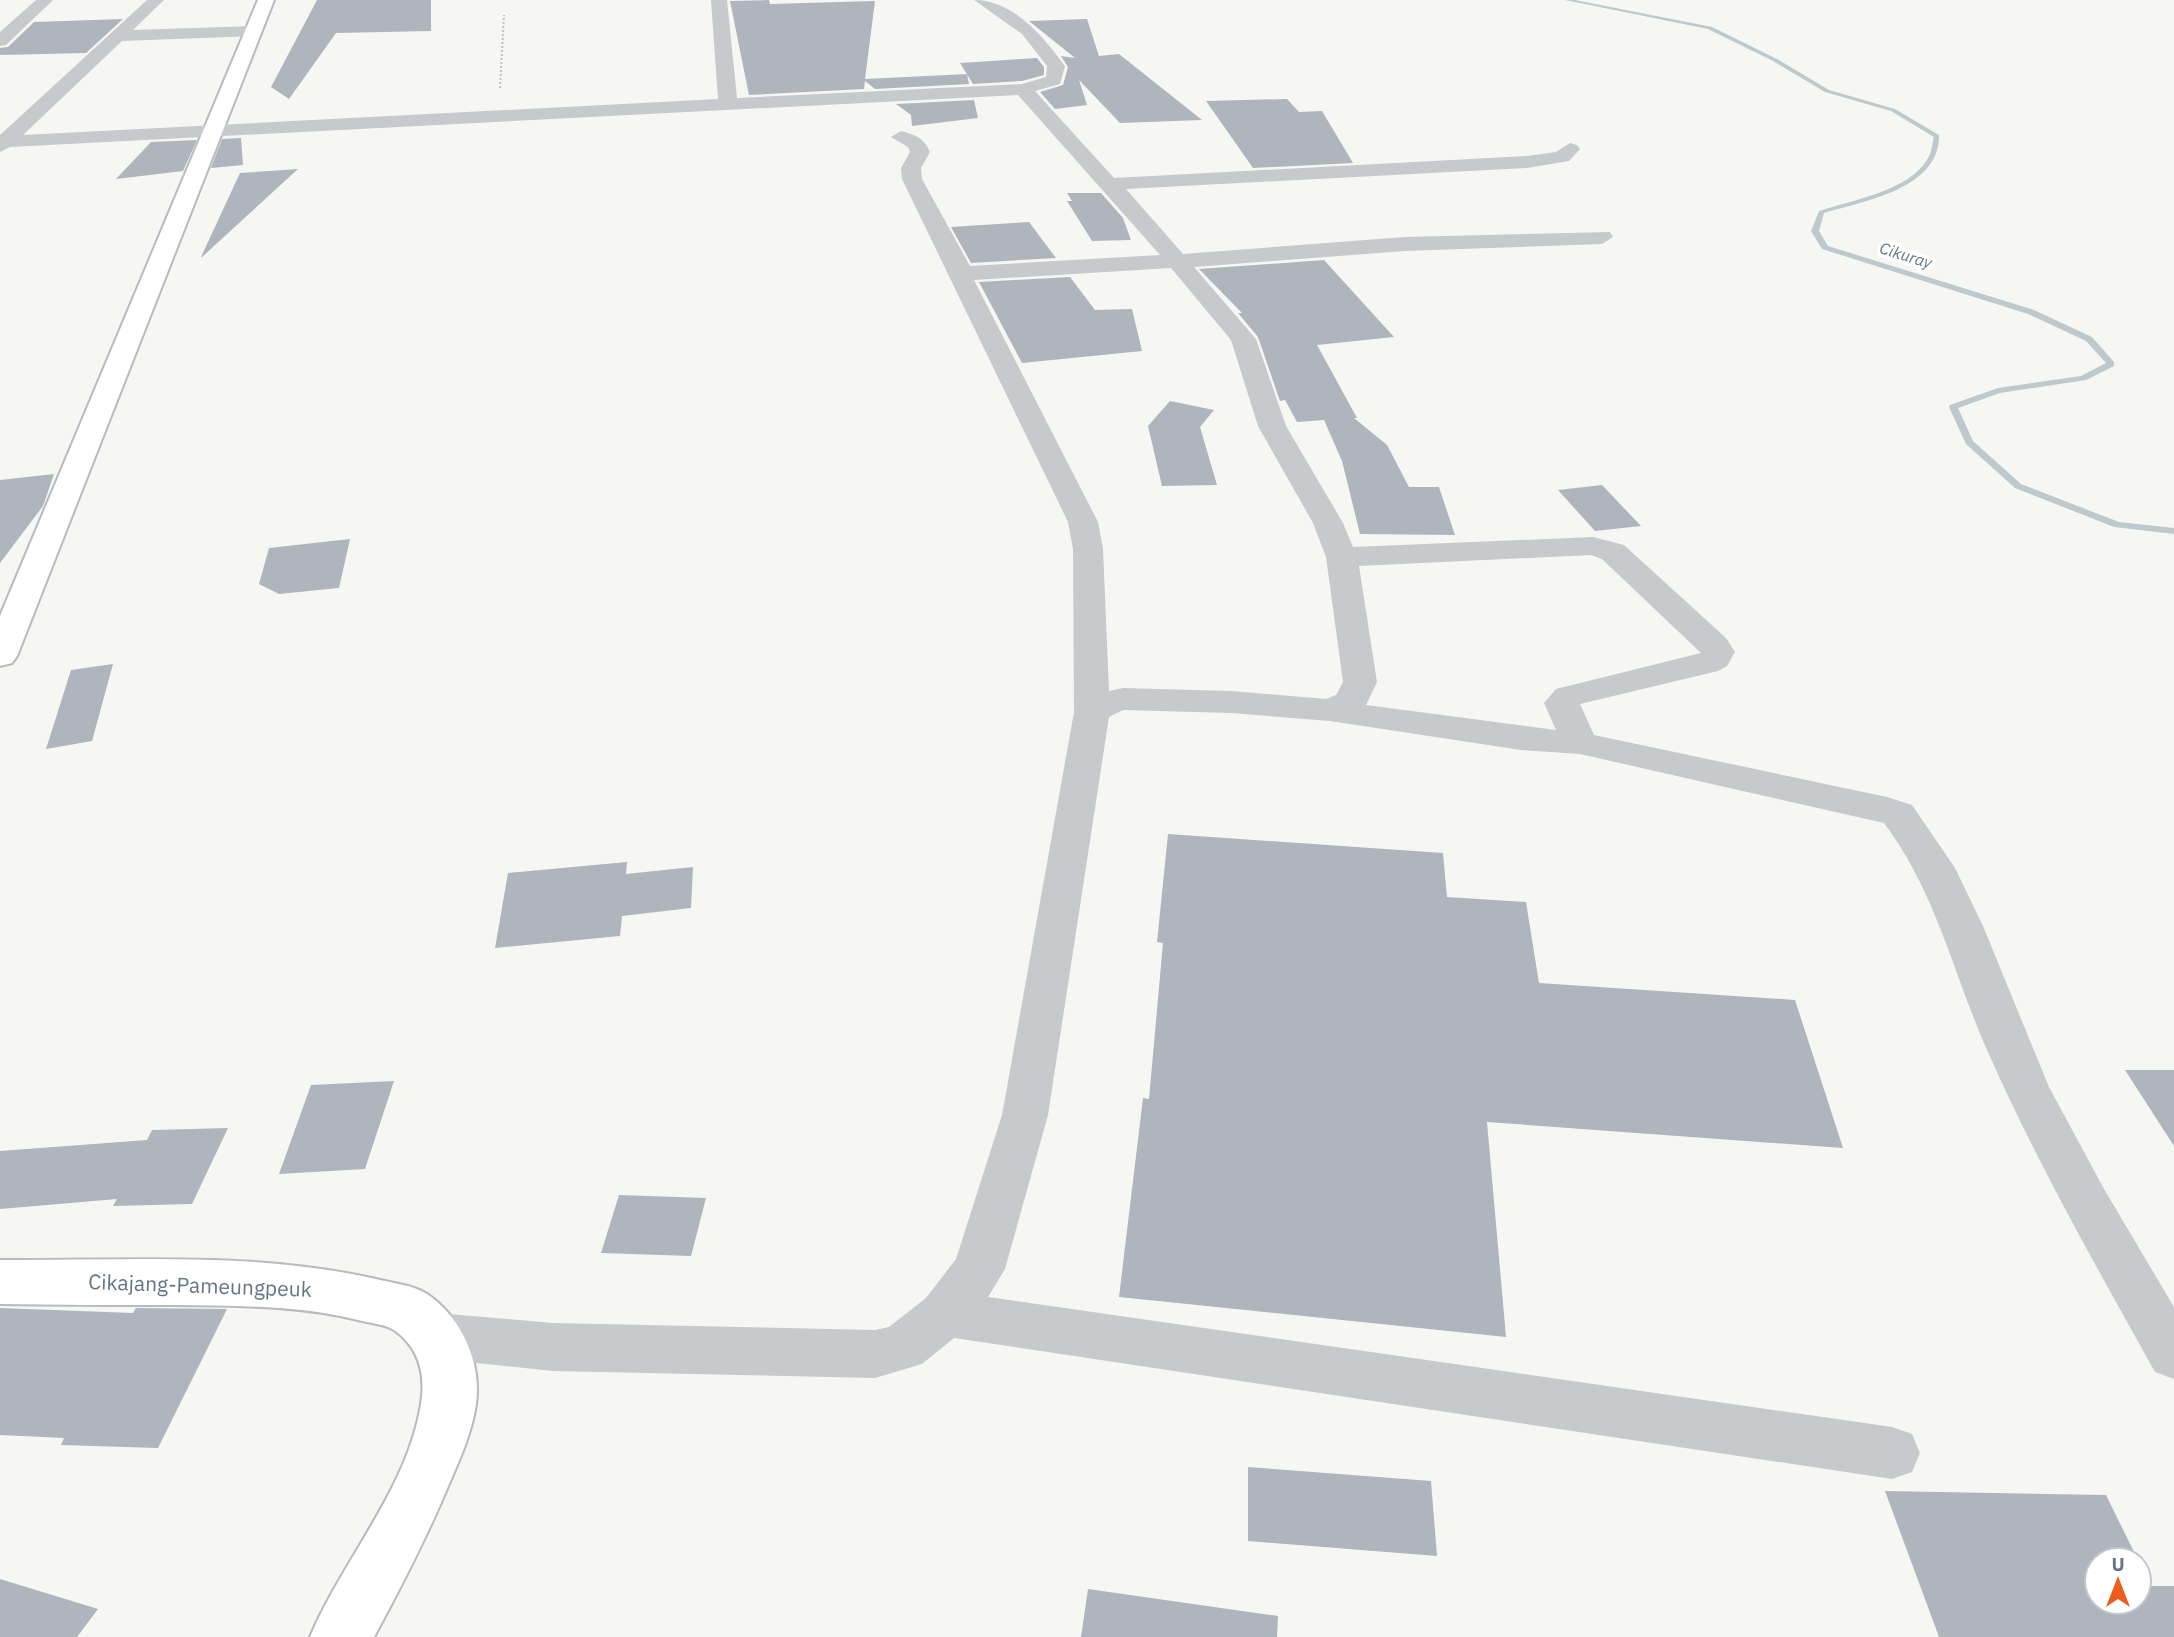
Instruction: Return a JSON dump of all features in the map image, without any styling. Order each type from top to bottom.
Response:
[{"type":"main road","points":[[0,656],[266,0]]},
{"type":"main road","name":"Cikajang-Pameungpeuk","points":[[0,1282],[273,1284],[339,1293],[407,1309],[437,1336],[448,1364],[449,1403],[436,1449],[401,1529],[341,1637]]},
{"type":"street","points":[[0,41],[45,0]]},
{"type":"street","points":[[1,143],[156,0]]},
{"type":"street","points":[[719,0],[728,106]]},
{"type":"street","points":[[1,143],[1023,89],[1054,80],[1056,66],[1028,31],[982,0]]},
{"type":"street","points":[[118,36],[255,31]]},
{"type":"street","points":[[1023,89],[1065,139],[1110,184],[1178,261],[1243,339],[1272,426],[1328,523],[1342,557],[1360,682],[1350,702],[1330,710]]},
{"type":"street","points":[[901,137],[916,143],[920,152],[911,168],[912,179],[961,272]]},
{"type":"street","points":[[1110,184],[1527,162],[1562,157],[1570,149]]},
{"type":"street","points":[[961,272],[1178,261],[1416,244],[1602,237]]},
{"type":"street","points":[[437,1336],[552,1346],[874,1354],[903,1346],[945,1314],[979,1269],[1025,1115],[1092,712],[1088,550],[1085,529],[958,275],[961,272]]},
{"type":"street","points":[[1342,557],[1593,546],[1613,552],[1714,645],[1718,652],[1715,659],[1706,664],[1568,696],[1562,703],[1564,712],[1580,743]]},
{"type":"street","points":[[1092,712],[1108,702],[1123,699],[1231,702],[1330,710],[1521,739],[1580,743],[1887,809],[1898,814],[1952,898],[2008,1046],[2039,1112],[2174,1355]]},
{"type":"street","points":[[945,1314],[1892,1453]]},
{"type":"path","points":[[500,117],[505,15]]},
{"type":"building","points":[[317,0],[431,0],[431,31],[336,33],[289,99],[271,87]]},
{"type":"building","points":[[769,0],[770,4],[875,1],[865,79],[967,74],[969,84],[875,89],[865,81],[864,89],[749,95],[730,1]]},
{"type":"building","points":[[123,19],[86,53],[0,55],[0,48],[8,47],[34,22]]},
{"type":"building","points":[[1087,19],[1099,56],[1119,54],[1202,120],[1120,123],[1079,80],[1087,105],[1055,109],[1040,92],[1063,85],[1068,67],[1061,56],[1075,58],[1029,21]]},
{"type":"building","points":[[1037,58],[1044,67],[1044,75],[1022,81],[973,84],[960,63]]},
{"type":"building","points":[[1287,99],[1299,112],[1322,111],[1353,163],[1253,168],[1206,101]]},
{"type":"building","points":[[974,100],[978,118],[912,126],[911,115],[896,104]]},
{"type":"building","points":[[241,138],[243,165],[211,168],[222,139]]},
{"type":"building","points":[[197,140],[183,171],[116,179],[151,142]]},
{"type":"building","points":[[298,169],[202,257],[201,257],[240,173]]},
{"type":"building","points":[[1067,193],[1101,193],[1123,218],[1131,240],[1092,241],[1067,201],[1072,201]]},
{"type":"building","points":[[1029,222],[1056,258],[971,263],[951,227]]},
{"type":"building","points":[[1324,260],[1394,337],[1317,345],[1357,418],[1354,418],[1387,445],[1409,487],[1439,487],[1455,535],[1360,534],[1342,461],[1324,420],[1297,422],[1285,400],[1280,401],[1258,337],[1238,313],[1242,313],[1199,269]]},
{"type":"building","points":[[1070,277],[1095,310],[1132,309],[1142,351],[1022,363],[979,282]]},
{"type":"building","points":[[1170,401],[1214,410],[1200,427],[1217,485],[1162,486],[1148,426]]},
{"type":"building","points":[[54,474],[43,506],[0,563],[0,480]]},
{"type":"building","points":[[1602,485],[1641,526],[1595,531],[1558,490]]},
{"type":"building","points":[[350,539],[339,588],[279,594],[259,584],[269,548]]},
{"type":"building","points":[[113,664],[92,741],[46,749],[71,670]]},
{"type":"building","points":[[1168,834],[1443,853],[1447,897],[1526,902],[1539,983],[1795,1000],[1843,1148],[1487,1122],[1506,1337],[1119,1297],[1143,1098],[1149,1099],[1163,943],[1157,942]]},
{"type":"building","points":[[627,862],[626,874],[693,867],[691,908],[622,916],[620,936],[495,948],[508,873]]},
{"type":"building","points":[[2125,1070],[2174,1070],[2174,1146]]},
{"type":"building","points":[[394,1081],[365,1169],[279,1174],[311,1085]]},
{"type":"building","points":[[228,1128],[192,1204],[113,1206],[117,1199],[0,1209],[0,1151],[147,1140],[152,1130]]},
{"type":"building","points":[[619,1195],[706,1198],[691,1256],[601,1253]]},
{"type":"building","points":[[0,1308],[133,1313],[136,1308],[227,1309],[158,1448],[61,1445],[64,1438],[0,1435]]},
{"type":"building","points":[[1248,1467],[1431,1481],[1437,1556],[1248,1541]]},
{"type":"building","points":[[1885,1491],[2106,1495],[2131,1546],[2083,1546],[2083,1616],[2153,1616],[2153,1586],[2174,1586],[2174,1637],[1939,1637]]},
{"type":"building","points":[[0,1579],[98,1609],[77,1637],[0,1637]]},
{"type":"building","points":[[1088,1589],[1278,1616],[1277,1637],[1081,1637]]},
{"type":"waterway","name":"Cikuray","points":[[1567,0],[1710,28],[1775,60],[1827,91],[1893,110],[1937,136],[1931,159],[1918,173],[1879,195],[1821,212],[1815,231],[1825,247],[2031,312],[2089,339],[2111,364],[2083,378],[1998,391],[1953,407],[1969,442],[2018,486],[2117,525],[2174,531]]}]
